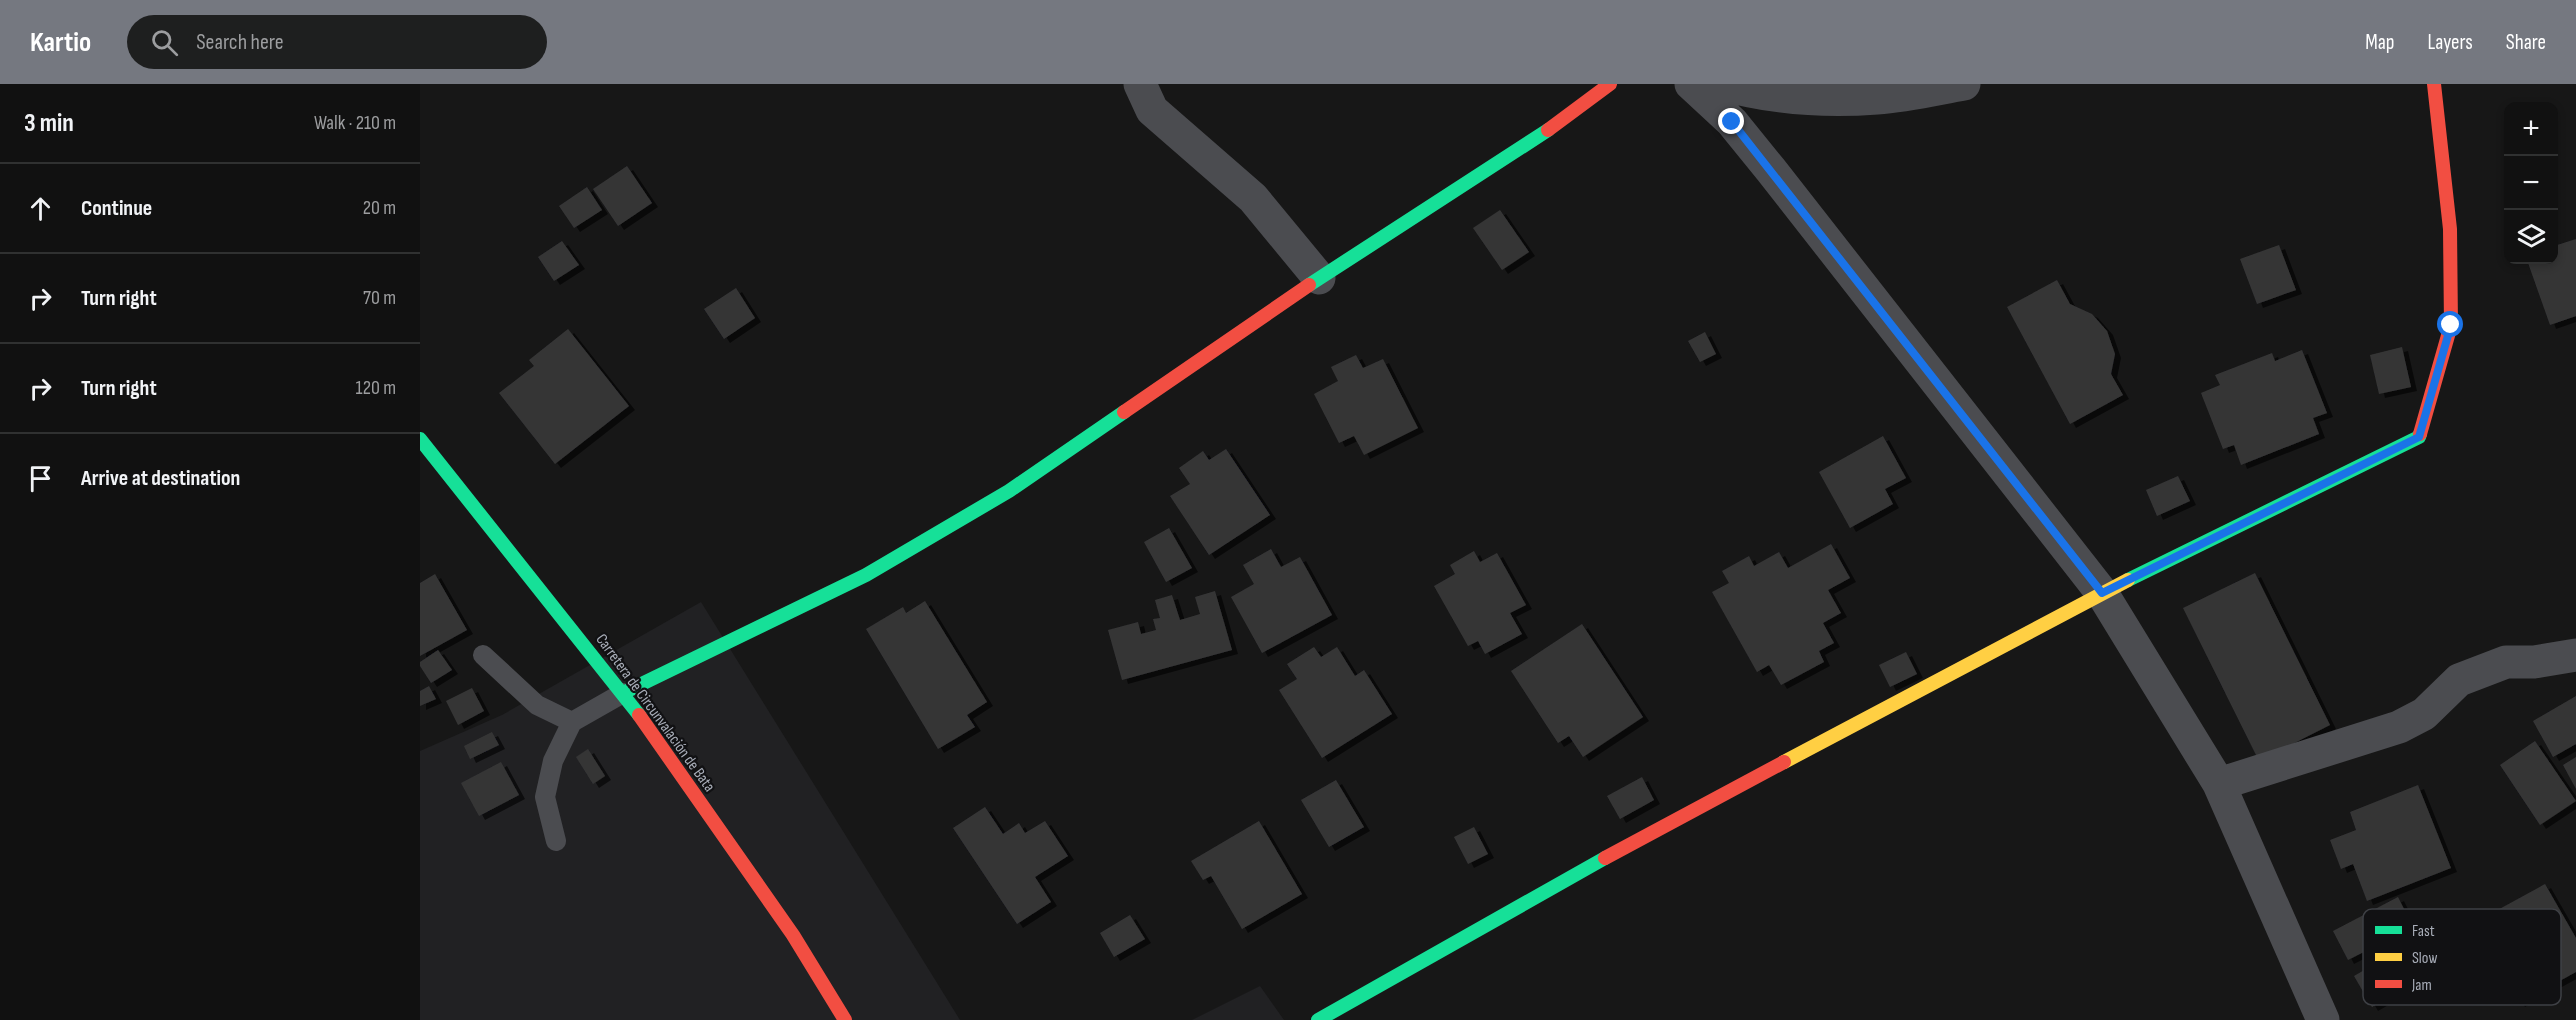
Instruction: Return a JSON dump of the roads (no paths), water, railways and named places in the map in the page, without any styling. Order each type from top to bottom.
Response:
[{"type":"street","points":[[1140,84],[1152,110],[1253,198],[1320,278]]},
{"type":"street","points":[[623,693],[866,575],[1009,491],[1320,278],[1544,133],[1610,84]]},
{"type":"street","points":[[1691,84],[1732,122],[1771,170],[1870,300],[1981,436],[2102,593],[2219,784],[2323,1020]]},
{"type":"street","points":[[1720,84],[1751,92],[1807,99],[1878,98],[1964,84]]},
{"type":"street","points":[[1318,1020],[1642,837],[2102,593],[2419,437],[2451,325],[2450,229],[2434,84]]},
{"type":"street","name":"Carretera de Circunvalación de Bata","points":[[420,439],[623,693],[793,935],[845,1020]]},
{"type":"street","points":[[2219,784],[2399,727],[2424,714],[2459,680],[2506,662],[2534,662],[2576,655]]},
{"type":"lane","points":[[483,655],[537,705],[572,722]]},
{"type":"lane","points":[[556,841],[545,797],[553,761],[572,722],[623,693]]}]
